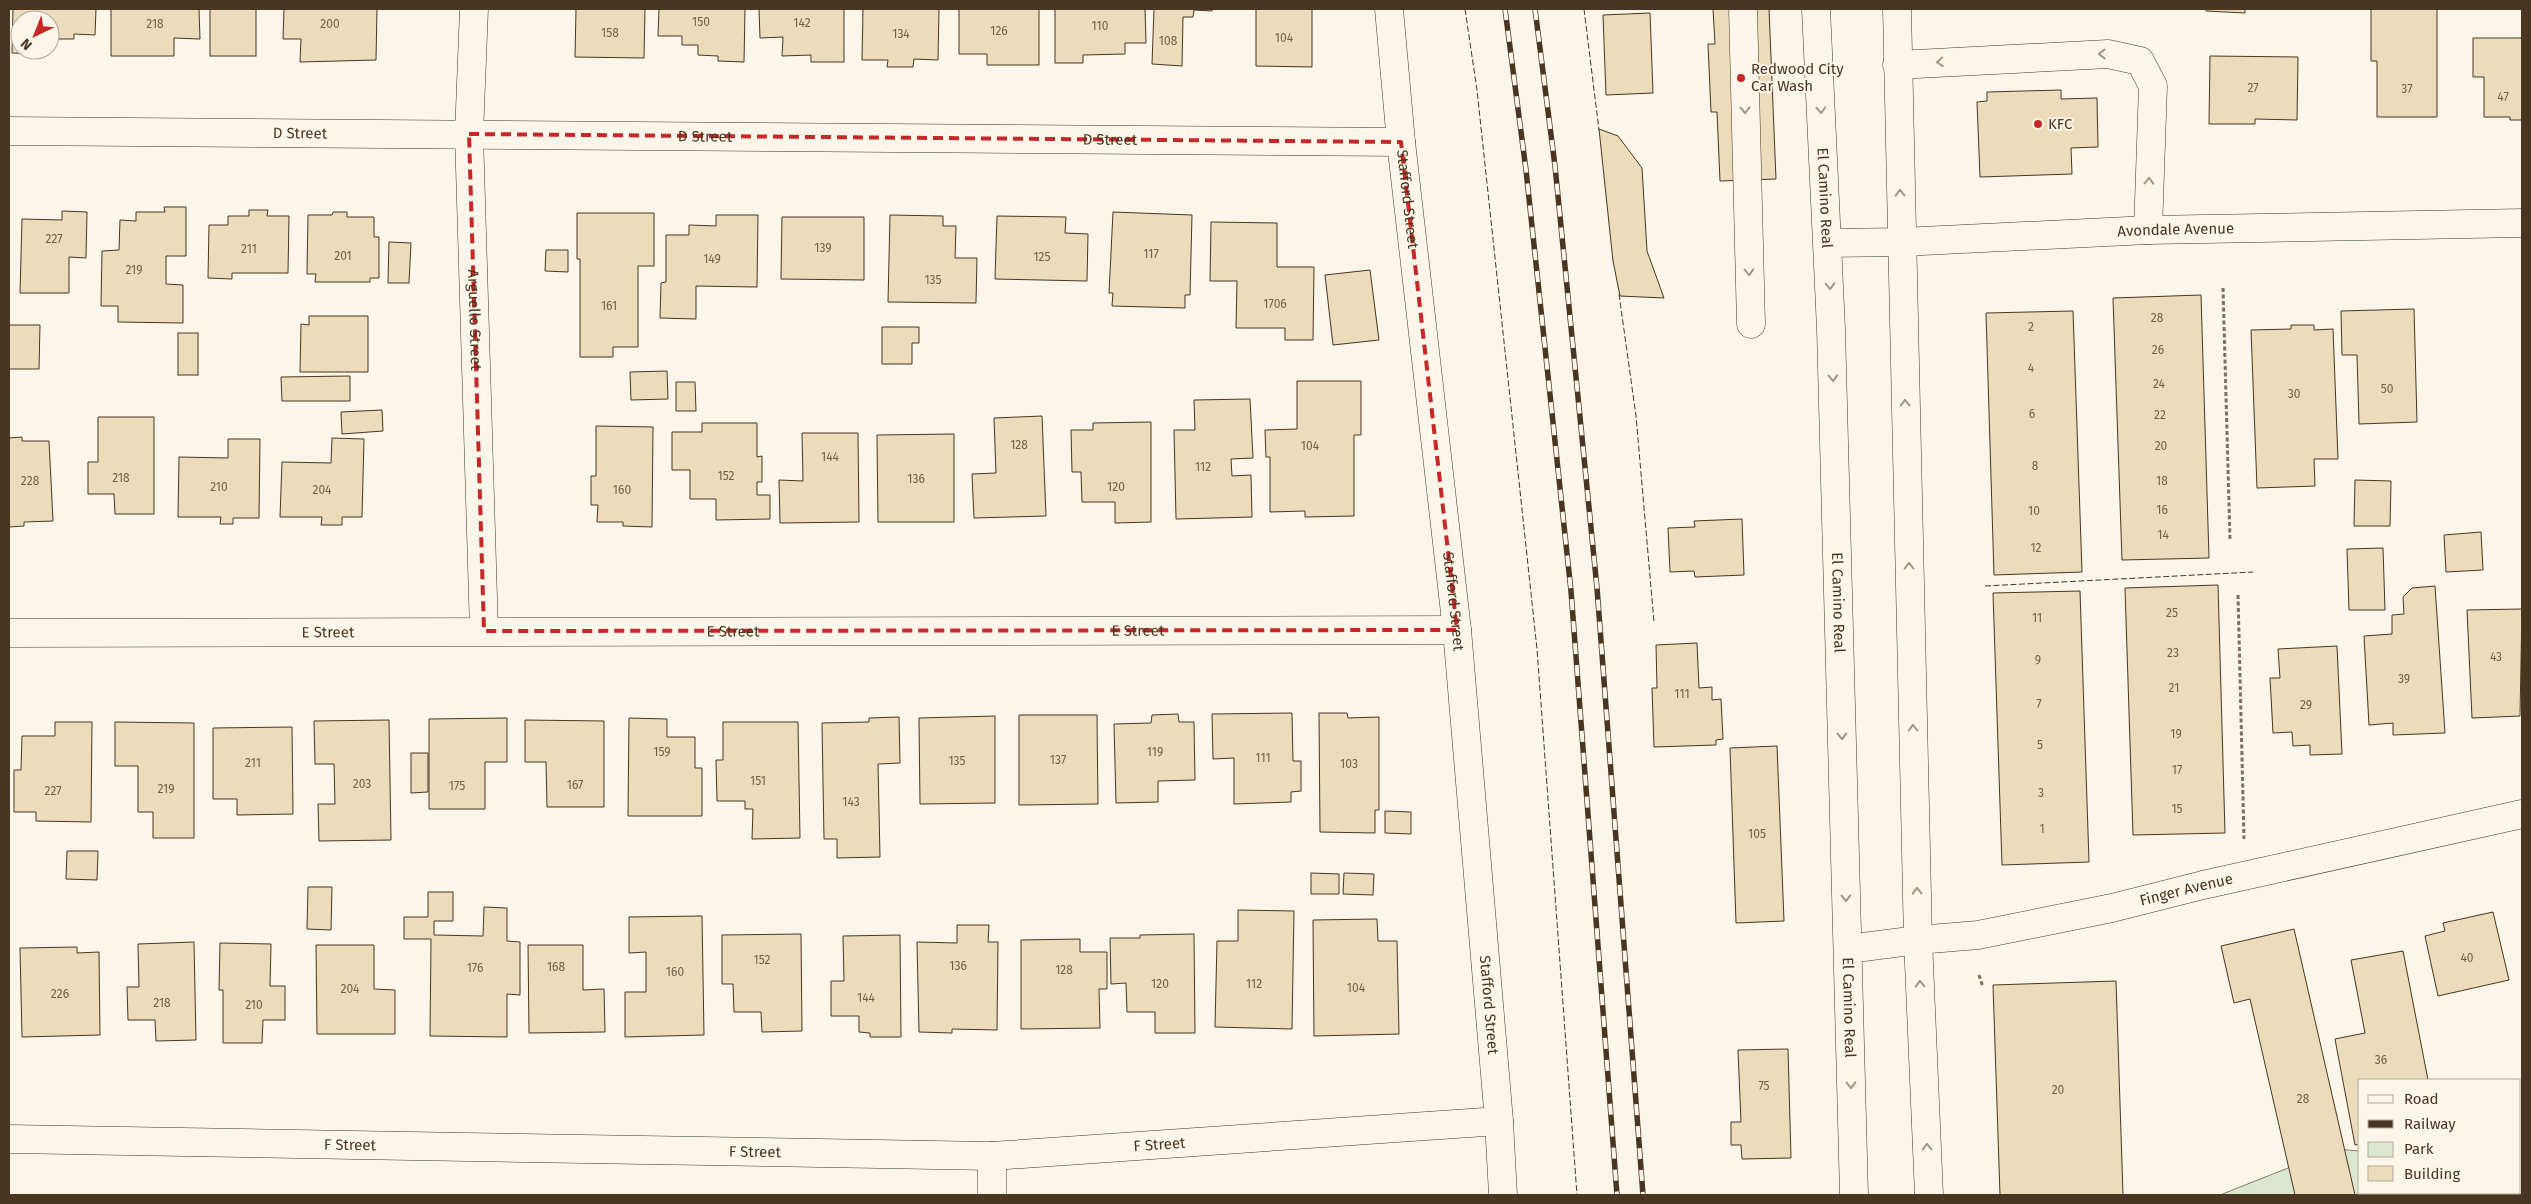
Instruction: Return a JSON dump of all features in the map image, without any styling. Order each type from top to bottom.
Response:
[{"type":"street","name":"Arguello Street","points":[[474,9],[469,134],[484,631]]},
{"type":"street","name":"Stafford Street","points":[[1389,9],[1401,142],[1458,630],[1504,1195]]},
{"type":"street","points":[[1743,9],[1751,324]]},
{"type":"street","name":"El Camino Real","points":[[1816,9],[1828,243],[1854,1195]]},
{"type":"street","points":[[1897,9],[1918,940],[1929,1195]]},
{"type":"street","points":[[1897,65],[2108,54],[2140,61],[2153,86],[2148,230]]},
{"type":"street","name":"D Street","points":[[9,131],[1401,142]]},
{"type":"street","name":"Avondale Avenue","points":[[1828,243],[1902,242],[2148,230],[2522,223]]},
{"type":"street","name":"E Street","points":[[9,633],[1458,630]]},
{"type":"street","name":"Finger Avenue","points":[[1848,949],[1978,935],[2112,908],[2203,884],[2522,814]]},
{"type":"street","name":"F Street","points":[[9,1139],[992,1156],[1499,1122]]},
{"type":"street","points":[[992,1156],[992,1195]]},
{"type":"path","points":[[2222,288],[2230,540]]},
{"type":"path","points":[[2238,595],[2244,839]]},
{"type":"path","points":[[1980,975],[1984,987]]},
{"type":"highlighted area","points":[[469,134],[1401,142],[1457,630],[484,631]]},
{"type":"green space","points":[[2336,1149],[2358,1151],[2358,1194],[2448,1195],[2220,1195]]},
{"type":"building","points":[[96,9],[95,35],[74,34],[74,39],[60,39],[60,10],[13,10]]},
{"type":"building","points":[[111,9],[199,9],[200,39],[174,38],[174,56],[111,56]]},
{"type":"building","points":[[210,9],[256,9],[256,56],[210,56]]},
{"type":"building","points":[[284,9],[377,9],[376,60],[300,62],[301,39],[283,39]]},
{"type":"building","points":[[576,9],[645,9],[644,58],[575,57]]},
{"type":"building","points":[[659,9],[745,9],[744,62],[718,61],[718,56],[698,55],[698,45],[682,45],[682,36],[658,36]]},
{"type":"building","points":[[759,9],[844,9],[844,62],[811,62],[811,55],[782,56],[783,37],[760,38]]},
{"type":"building","points":[[863,9],[939,9],[938,60],[914,59],[913,67],[887,67],[888,60],[862,60]]},
{"type":"building","points":[[959,9],[1039,9],[1039,65],[987,65],[987,54],[959,54]]},
{"type":"building","points":[[1055,9],[1145,9],[1146,43],[1125,43],[1125,54],[1083,55],[1083,63],[1055,63]]},
{"type":"building","points":[[1154,9],[1212,9],[1212,11],[1194,10],[1193,17],[1183,17],[1182,66],[1152,64]]},
{"type":"building","points":[[1256,9],[1312,9],[1312,67],[1256,66]]},
{"type":"building","name":"Redwood City Car Wash","points":[[1713,9],[1769,9],[1776,179],[1720,181],[1717,112],[1711,112],[1708,44],[1715,44]]},
{"type":"building","points":[[2206,9],[2245,9],[2245,13],[2206,11]]},
{"type":"building","points":[[2371,9],[2437,9],[2437,117],[2377,117],[2377,61],[2371,61]]},
{"type":"building","points":[[1650,13],[1653,93],[1606,95],[1603,15]]},
{"type":"building","points":[[2473,38],[2522,38],[2522,120],[2510,120],[2510,117],[2484,117],[2484,77],[2473,77]]},
{"type":"building","points":[[2210,56],[2298,57],[2297,120],[2255,119],[2255,124],[2209,124]]},
{"type":"building","name":"KFC","points":[[2061,90],[2061,99],[2097,98],[2098,147],[2071,148],[2072,174],[1980,177],[1977,102],[1987,101],[1987,92]]},
{"type":"building","points":[[1599,129],[1618,136],[1642,168],[1647,251],[1664,298],[1620,296],[1613,261]]},
{"type":"building","points":[[164,207],[186,207],[186,256],[166,256],[166,284],[183,285],[183,323],[118,322],[118,306],[101,306],[102,251],[119,250],[120,220],[136,221],[136,212],[165,212]]},
{"type":"building","points":[[249,210],[268,210],[267,216],[289,216],[288,273],[232,273],[232,279],[208,278],[209,225],[228,225],[228,216],[249,216]]},
{"type":"building","points":[[62,211],[87,212],[86,258],[69,257],[69,293],[20,293],[22,219],[62,220]]},
{"type":"building","points":[[333,212],[347,212],[347,217],[374,217],[374,237],[379,237],[379,278],[370,278],[370,282],[315,282],[316,274],[307,274],[308,215],[332,215]]},
{"type":"building","points":[[1113,212],[1192,215],[1190,295],[1185,295],[1185,308],[1112,306],[1113,293],[1109,293]]},
{"type":"building","points":[[577,213],[654,213],[654,266],[638,266],[638,347],[613,347],[613,357],[580,357],[580,259],[577,259]]},
{"type":"building","points":[[716,215],[758,215],[757,287],[696,286],[696,319],[660,318],[661,283],[666,282],[666,235],[689,235],[689,225],[716,226]]},
{"type":"building","points":[[890,215],[943,216],[943,226],[956,226],[955,258],[977,258],[976,303],[888,302]]},
{"type":"building","points":[[997,216],[1066,217],[1065,233],[1088,234],[1087,281],[995,279]]},
{"type":"building","points":[[782,217],[864,217],[864,280],[781,279]]},
{"type":"building","points":[[1211,222],[1277,223],[1277,267],[1314,267],[1313,340],[1285,340],[1285,328],[1236,328],[1237,281],[1210,281]]},
{"type":"building","points":[[389,242],[411,243],[409,283],[388,283]]},
{"type":"building","points":[[546,250],[568,250],[568,272],[545,271]]},
{"type":"building","points":[[1370,270],[1379,340],[1333,345],[1325,275]]},
{"type":"building","points":[[2201,295],[2209,558],[2122,560],[2113,298]]},
{"type":"building","points":[[2414,309],[2417,422],[2359,424],[2357,355],[2342,355],[2341,311]]},
{"type":"building","points":[[2073,311],[2082,572],[1994,575],[1986,313]]},
{"type":"building","points":[[309,316],[368,316],[368,372],[300,372],[301,324],[309,325]]},
{"type":"building","points":[[9,325],[40,325],[39,369],[9,369]]},
{"type":"building","points":[[2291,325],[2314,325],[2314,330],[2333,329],[2338,459],[2314,459],[2315,486],[2257,488],[2251,330],[2291,329]]},
{"type":"building","points":[[882,327],[919,327],[919,343],[912,343],[912,364],[882,364]]},
{"type":"building","points":[[178,333],[198,333],[198,375],[178,375]]},
{"type":"building","points":[[667,371],[668,399],[631,400],[630,372]]},
{"type":"building","points":[[350,376],[350,401],[282,401],[281,377]]},
{"type":"building","points":[[1297,381],[1361,381],[1361,435],[1354,435],[1354,516],[1305,517],[1305,511],[1270,512],[1270,457],[1266,457],[1265,430],[1297,429]]},
{"type":"building","points":[[676,382],[695,382],[696,411],[676,411]]},
{"type":"building","points":[[1250,399],[1253,458],[1231,459],[1232,476],[1251,475],[1252,517],[1176,519],[1174,430],[1195,430],[1194,400]]},
{"type":"building","points":[[382,410],[383,431],[342,434],[341,412]]},
{"type":"building","points":[[1042,416],[1046,516],[974,518],[972,474],[996,473],[994,418]]},
{"type":"building","points":[[98,417],[154,417],[154,514],[115,514],[114,494],[88,494],[88,462],[98,462]]},
{"type":"building","points":[[1151,422],[1151,522],[1115,523],[1115,502],[1082,502],[1081,472],[1072,472],[1071,430],[1093,430],[1093,423]]},
{"type":"building","points":[[702,423],[757,423],[757,457],[762,456],[762,482],[757,482],[757,495],[770,495],[770,519],[716,520],[716,499],[690,499],[690,470],[672,470],[672,432],[702,432]]},
{"type":"building","points":[[596,426],[653,427],[652,527],[623,526],[623,522],[597,522],[598,505],[591,505],[591,476],[596,476]]},
{"type":"building","points":[[802,433],[858,433],[859,522],[780,523],[779,480],[803,481]]},
{"type":"building","points":[[954,434],[954,522],[878,522],[877,435]]},
{"type":"building","points":[[22,437],[22,441],[49,441],[53,521],[24,522],[24,526],[9,527],[9,438]]},
{"type":"building","points":[[332,438],[364,439],[362,517],[342,517],[342,525],[321,525],[322,517],[280,517],[282,462],[331,463]]},
{"type":"building","points":[[228,439],[260,439],[259,518],[233,518],[233,524],[220,524],[221,517],[178,517],[179,457],[228,458]]},
{"type":"building","points":[[2355,480],[2391,481],[2390,526],[2354,526]]},
{"type":"building","points":[[1742,519],[1744,575],[1695,577],[1694,571],[1670,572],[1668,528],[1695,527],[1694,521]]},
{"type":"building","points":[[2481,532],[2483,570],[2446,572],[2444,535]]},
{"type":"building","points":[[2383,548],[2385,610],[2349,610],[2347,549]]},
{"type":"building","points":[[2218,585],[2225,833],[2133,835],[2125,588]]},
{"type":"building","points":[[2435,586],[2445,733],[2393,735],[2393,723],[2369,725],[2364,636],[2392,634],[2392,615],[2404,614],[2403,597],[2412,588]]},
{"type":"building","points":[[2080,591],[2089,862],[2002,865],[1993,593]]},
{"type":"building","points":[[2522,609],[2520,716],[2472,718],[2467,610]]},
{"type":"building","points":[[1697,643],[1699,688],[1712,687],[1712,700],[1721,699],[1723,739],[1716,740],[1716,745],[1654,747],[1652,688],[1657,688],[1656,645]]},
{"type":"building","points":[[2337,646],[2342,754],[2310,755],[2310,745],[2293,746],[2292,732],[2273,733],[2270,678],[2280,678],[2278,649]]},
{"type":"building","points":[[1292,713],[1293,761],[1301,761],[1301,791],[1291,792],[1291,802],[1234,804],[1234,758],[1213,759],[1212,714]]},
{"type":"building","points":[[1319,713],[1347,713],[1348,718],[1379,717],[1379,810],[1375,810],[1375,833],[1320,832]]},
{"type":"building","points":[[1178,714],[1179,722],[1194,722],[1195,780],[1158,781],[1158,802],[1116,803],[1114,724],[1151,723],[1152,715]]},
{"type":"building","points":[[1019,715],[1097,715],[1098,804],[1019,805]]},
{"type":"building","points":[[995,716],[995,803],[920,804],[919,718]]},
{"type":"building","points":[[899,717],[900,763],[878,764],[880,857],[837,858],[837,839],[824,839],[822,723],[869,722],[869,718]]},
{"type":"building","points":[[507,718],[507,762],[485,762],[485,809],[429,809],[429,719]]},
{"type":"building","points":[[629,718],[667,719],[667,737],[695,737],[695,768],[702,768],[702,816],[628,816]]},
{"type":"building","points":[[389,720],[391,840],[319,841],[318,804],[335,804],[334,764],[315,764],[314,721]]},
{"type":"building","points":[[525,720],[604,721],[604,807],[547,807],[546,762],[525,762]]},
{"type":"building","points":[[55,722],[92,722],[91,822],[36,821],[36,812],[14,812],[14,770],[21,770],[22,736],[55,736]]},
{"type":"building","points":[[115,722],[194,723],[194,838],[153,838],[153,812],[138,812],[138,766],[115,766]]},
{"type":"building","points":[[723,722],[798,722],[800,838],[752,839],[753,809],[745,809],[745,801],[717,801],[716,760],[723,760]]},
{"type":"building","points":[[292,727],[293,814],[237,815],[237,799],[213,799],[213,728]]},
{"type":"building","points":[[1777,746],[1784,921],[1736,923],[1730,748]]},
{"type":"building","points":[[411,753],[428,753],[428,792],[411,793]]},
{"type":"building","points":[[1385,811],[1411,812],[1411,834],[1385,833]]},
{"type":"building","points":[[67,851],[98,851],[97,880],[66,879]]},
{"type":"building","points":[[1311,873],[1339,874],[1339,894],[1311,894]]},
{"type":"building","points":[[1344,873],[1374,874],[1373,895],[1343,894]]},
{"type":"building","points":[[308,887],[332,887],[331,930],[307,929]]},
{"type":"building","points":[[428,892],[453,892],[453,921],[434,921],[434,935],[483,936],[484,907],[507,908],[507,941],[520,942],[520,995],[507,994],[507,1037],[430,1036],[431,939],[404,939],[404,917],[428,917]]},
{"type":"building","points":[[1238,910],[1294,911],[1292,1029],[1215,1027],[1217,941],[1238,941]]},
{"type":"building","points":[[2493,912],[2509,980],[2438,996],[2425,936],[2445,931],[2443,923]]},
{"type":"building","points":[[702,916],[704,1035],[625,1037],[625,992],[646,992],[646,952],[629,953],[629,917]]},
{"type":"building","points":[[1377,919],[1378,941],[1397,941],[1399,1034],[1314,1036],[1313,920]]},
{"type":"building","points":[[957,925],[989,925],[988,942],[998,942],[997,1030],[952,1029],[952,1033],[919,1032],[917,942],[957,943]]},
{"type":"building","points":[[2294,929],[2355,1195],[2295,1195],[2250,999],[2234,1003],[2221,946]]},
{"type":"building","points":[[801,934],[802,1031],[762,1032],[761,1012],[734,1012],[733,984],[722,984],[722,935]]},
{"type":"building","points":[[1194,934],[1195,1033],[1155,1033],[1155,1012],[1127,1012],[1126,983],[1111,984],[1110,938],[1140,938],[1140,935]]},
{"type":"building","points":[[900,935],[901,1037],[870,1037],[870,1033],[859,1032],[859,1016],[831,1016],[831,981],[844,981],[843,936]]},
{"type":"building","points":[[1080,939],[1080,952],[1107,952],[1107,989],[1099,989],[1100,1028],[1021,1029],[1021,940]]},
{"type":"building","points":[[194,942],[196,1040],[156,1041],[155,1020],[128,1020],[127,987],[139,987],[138,944]]},
{"type":"building","points":[[220,943],[271,944],[270,986],[285,986],[285,1020],[263,1020],[262,1043],[223,1043],[223,990],[219,990]]},
{"type":"building","points":[[316,945],[374,945],[374,989],[395,990],[395,1034],[317,1034]]},
{"type":"building","points":[[528,945],[583,945],[583,990],[604,989],[605,1032],[529,1033]]},
{"type":"building","points":[[77,947],[77,953],[99,952],[100,1035],[22,1037],[20,948]]},
{"type":"building","points":[[2403,951],[2428,1079],[2358,1079],[2358,1144],[2355,1145],[2335,1039],[2365,1033],[2351,960]]},
{"type":"building","points":[[2116,981],[2123,1195],[2000,1195],[1993,985]]},
{"type":"building","points":[[1788,1049],[1791,1158],[1742,1159],[1741,1145],[1731,1145],[1731,1122],[1741,1122],[1738,1050]]},
{"type":"railway","points":[[1505,9],[1526,170],[1571,591],[1617,1195]]},
{"type":"railway","points":[[1535,9],[1555,166],[1597,588],[1643,1195]]},
{"type":"fence","points":[[1465,9],[1477,90],[1537,649],[1577,1195]]},
{"type":"fence","points":[[1584,9],[1599,130]]},
{"type":"fence","points":[[1619,294],[1636,416],[1654,622]]},
{"type":"fence","points":[[1985,586],[2253,572]]},
{"type":"place","name":"Redwood City Car Wash","points":[[1741,78]]},
{"type":"place","name":"KFC","points":[[2038,124]]}]
